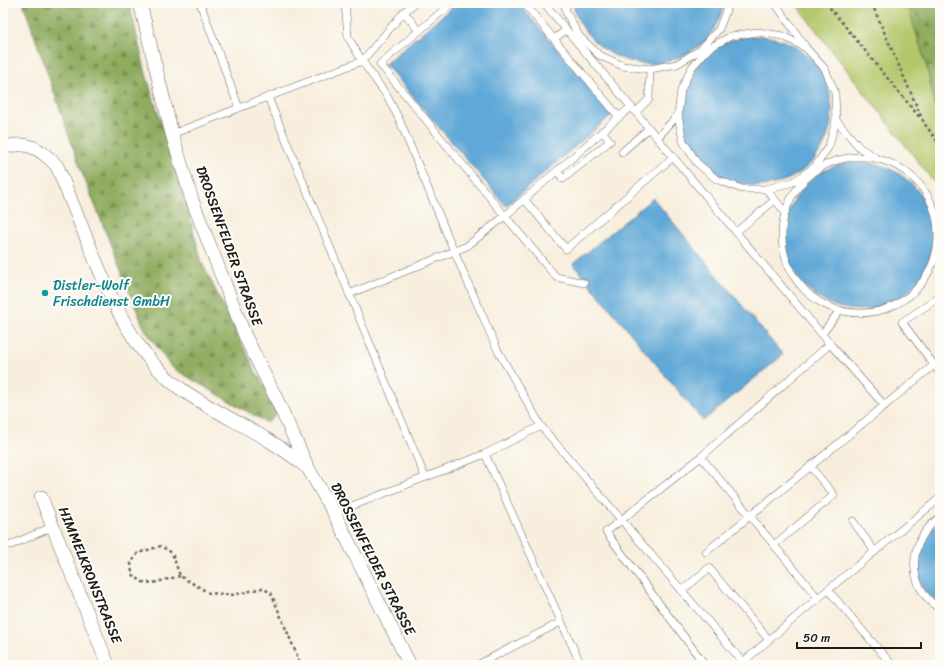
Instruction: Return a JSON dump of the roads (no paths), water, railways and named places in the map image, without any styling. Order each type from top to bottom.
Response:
[{"type":"street","name":"DROSSENFELDER STRASSE","points":[[140,3],[172,134],[192,200],[246,338],[276,398],[308,468],[334,514],[410,665]]},
{"type":"street","name":"DROSSENFELDER STRASSE","points":[[3,148],[18,144],[32,146],[47,155],[57,166],[115,306],[133,338],[154,365],[180,388],[273,442],[308,468]]},
{"type":"street","name":"HIMMELKRONSTRASSE","points":[[41,497],[54,526],[108,665]]},
{"type":"lane","points":[[200,3],[239,108]]},
{"type":"lane","points":[[345,3],[348,37],[399,119],[454,251],[498,351],[541,426],[743,662],[818,598],[940,498]]},
{"type":"lane","points":[[172,134],[362,61],[404,12],[416,3]]},
{"type":"lane","points":[[452,3],[380,64],[556,277],[584,283]]},
{"type":"lane","points":[[524,3],[619,117]]},
{"type":"lane","points":[[544,3],[566,30],[599,55],[624,66],[650,69],[677,64],[700,50],[719,29],[729,3]]},
{"type":"lane","points":[[565,3],[566,12],[577,38],[633,110],[830,344],[885,406]]},
{"type":"lane","points":[[709,48],[692,67],[681,90],[678,115],[683,141],[697,163],[716,179],[742,189],[766,190],[793,182],[814,167],[829,146],[836,120],[835,93],[825,69],[806,48],[775,3]]},
{"type":"lane","points":[[404,12],[419,31]]},
{"type":"lane","points":[[554,39],[566,30]]},
{"type":"lane","points":[[700,50],[709,48],[731,36],[758,32],[783,36],[806,48]]},
{"type":"lane","points":[[349,294],[467,246],[505,216],[619,117],[633,110],[649,99],[650,69]]},
{"type":"lane","points":[[268,97],[425,478]]},
{"type":"lane","points":[[657,138],[678,115]]},
{"type":"lane","points":[[836,120],[844,132],[859,147],[876,159]]},
{"type":"lane","points":[[622,152],[649,128]]},
{"type":"lane","points":[[557,171],[563,179],[610,141],[602,131]]},
{"type":"lane","points":[[524,199],[566,249],[673,157]]},
{"type":"lane","points":[[814,167],[850,157],[876,159],[901,168],[920,185],[933,208],[939,234],[935,259],[923,282],[904,300],[881,311],[855,314],[830,308],[808,295],[792,275],[782,251],[782,225],[789,200],[804,179],[825,164]]},
{"type":"lane","points":[[686,172],[697,163]]},
{"type":"lane","points":[[766,190],[785,212]]},
{"type":"lane","points":[[736,232],[775,200]]},
{"type":"lane","points":[[780,285],[792,275]]},
{"type":"lane","points":[[940,297],[902,322],[940,373]]},
{"type":"lane","points":[[822,334],[840,310]]},
{"type":"lane","points":[[705,665],[606,532],[701,457],[830,344]]},
{"type":"lane","points":[[706,552],[749,515],[934,365]]},
{"type":"lane","points":[[334,514],[485,454],[541,426]]},
{"type":"lane","points":[[485,454],[581,665]]},
{"type":"lane","points":[[701,457],[818,598]]},
{"type":"lane","points":[[774,545],[834,495],[810,466]]},
{"type":"lane","points":[[940,517],[932,523],[924,533],[918,545],[915,558],[915,571],[918,584],[924,596],[940,609]]},
{"type":"lane","points":[[853,521],[875,552]]},
{"type":"lane","points":[[10,545],[54,526]]},
{"type":"lane","points":[[682,590],[709,568],[769,640]]},
{"type":"lane","points":[[828,590],[892,665]]},
{"type":"lane","points":[[479,665],[562,622]]},
{"type":"water","points":[[457,3],[518,3],[613,114],[506,206],[385,64]]},
{"type":"water","points":[[573,3],[725,3],[718,21],[704,42],[676,59],[663,63],[651,64],[625,60],[601,47],[591,38],[583,27],[577,16]]},
{"type":"water","points":[[750,36],[764,36],[779,39],[792,45],[805,53],[815,63],[829,89],[832,111],[831,126],[826,140],[815,159],[805,169],[779,183],[764,186],[750,186],[735,183],[722,177],[709,169],[699,159],[685,133],[682,118],[682,104],[685,89],[691,76],[699,63],[709,53],[735,39]]},
{"type":"water","points":[[852,162],[866,162],[881,165],[894,170],[912,183],[925,201],[928,208],[932,221],[932,251],[928,264],[925,271],[912,289],[894,302],[887,305],[874,309],[852,310],[837,307],[824,302],[812,294],[801,283],[793,271],[788,258],[785,243],[785,229],[788,214],[793,201],[801,189],[812,178],[824,170],[837,165]]},
{"type":"water","points":[[653,198],[783,355],[703,421],[573,264]]},
{"type":"water","points":[[940,521],[940,606],[923,589],[918,574],[917,559],[926,537],[932,528]]},
{"type":"place","name":"Distler-Wolf Frischdienst GmbH","points":[[45,293]]}]
